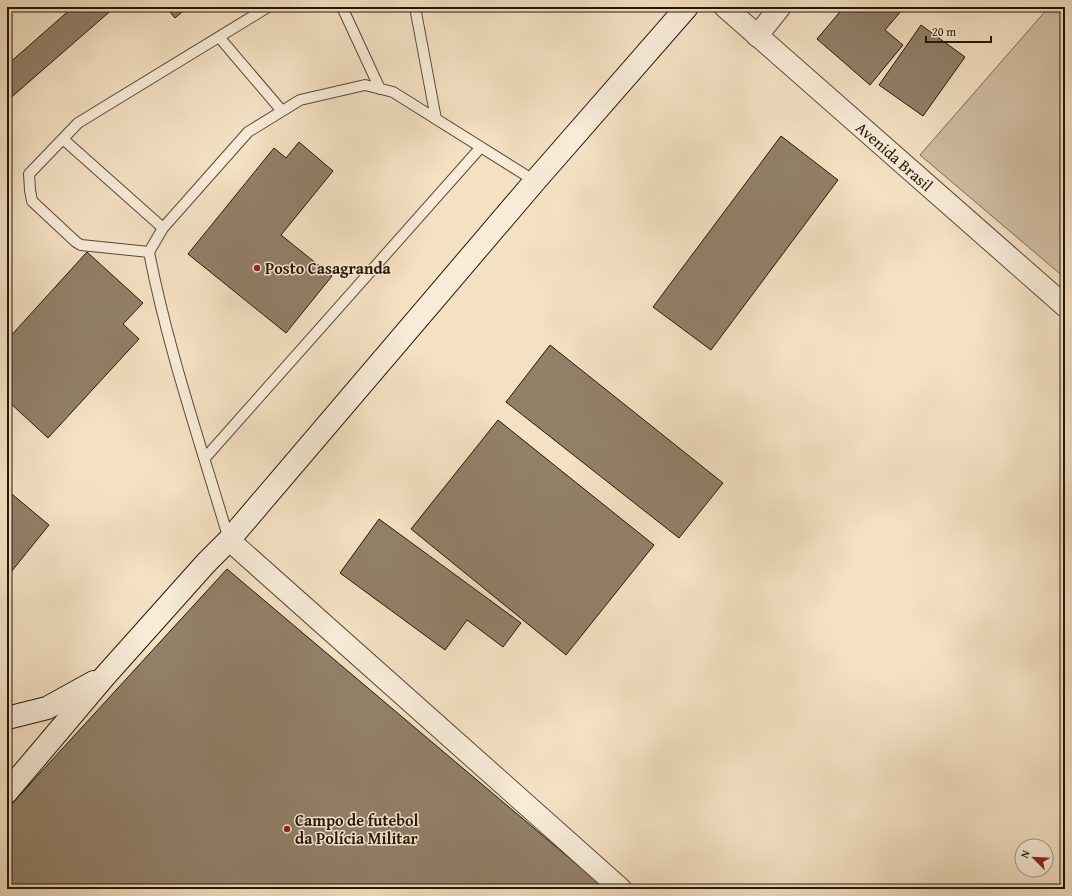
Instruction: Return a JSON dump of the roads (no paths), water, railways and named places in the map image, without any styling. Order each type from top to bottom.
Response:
[{"type":"main road","points":[[7,792],[105,676],[228,540],[535,181],[687,7]]},
{"type":"main road","points":[[7,718],[47,708],[105,676]]},
{"type":"street","name":"Avenida Brasil","points":[[725,7],[1065,306]]},
{"type":"street","points":[[757,36],[780,7]]},
{"type":"street","points":[[228,540],[621,889]]},
{"type":"lane","points":[[149,252],[81,245],[72,239],[32,201],[29,174],[78,123],[268,7]]},
{"type":"lane","points":[[342,7],[380,89]]},
{"type":"lane","points":[[415,7],[436,119]]},
{"type":"lane","points":[[219,37],[282,111]]},
{"type":"lane","points":[[228,540],[165,326],[149,252],[163,228],[248,132],[300,100],[364,85],[392,92],[535,181]]},
{"type":"lane","points":[[63,139],[163,228]]},
{"type":"lane","points":[[205,458],[481,147]]},
{"type":"place","name":"Posto Casagranda","points":[[257,268]]},
{"type":"place","name":"Campo de futebol da Polícia Militar","points":[[287,829]]}]
